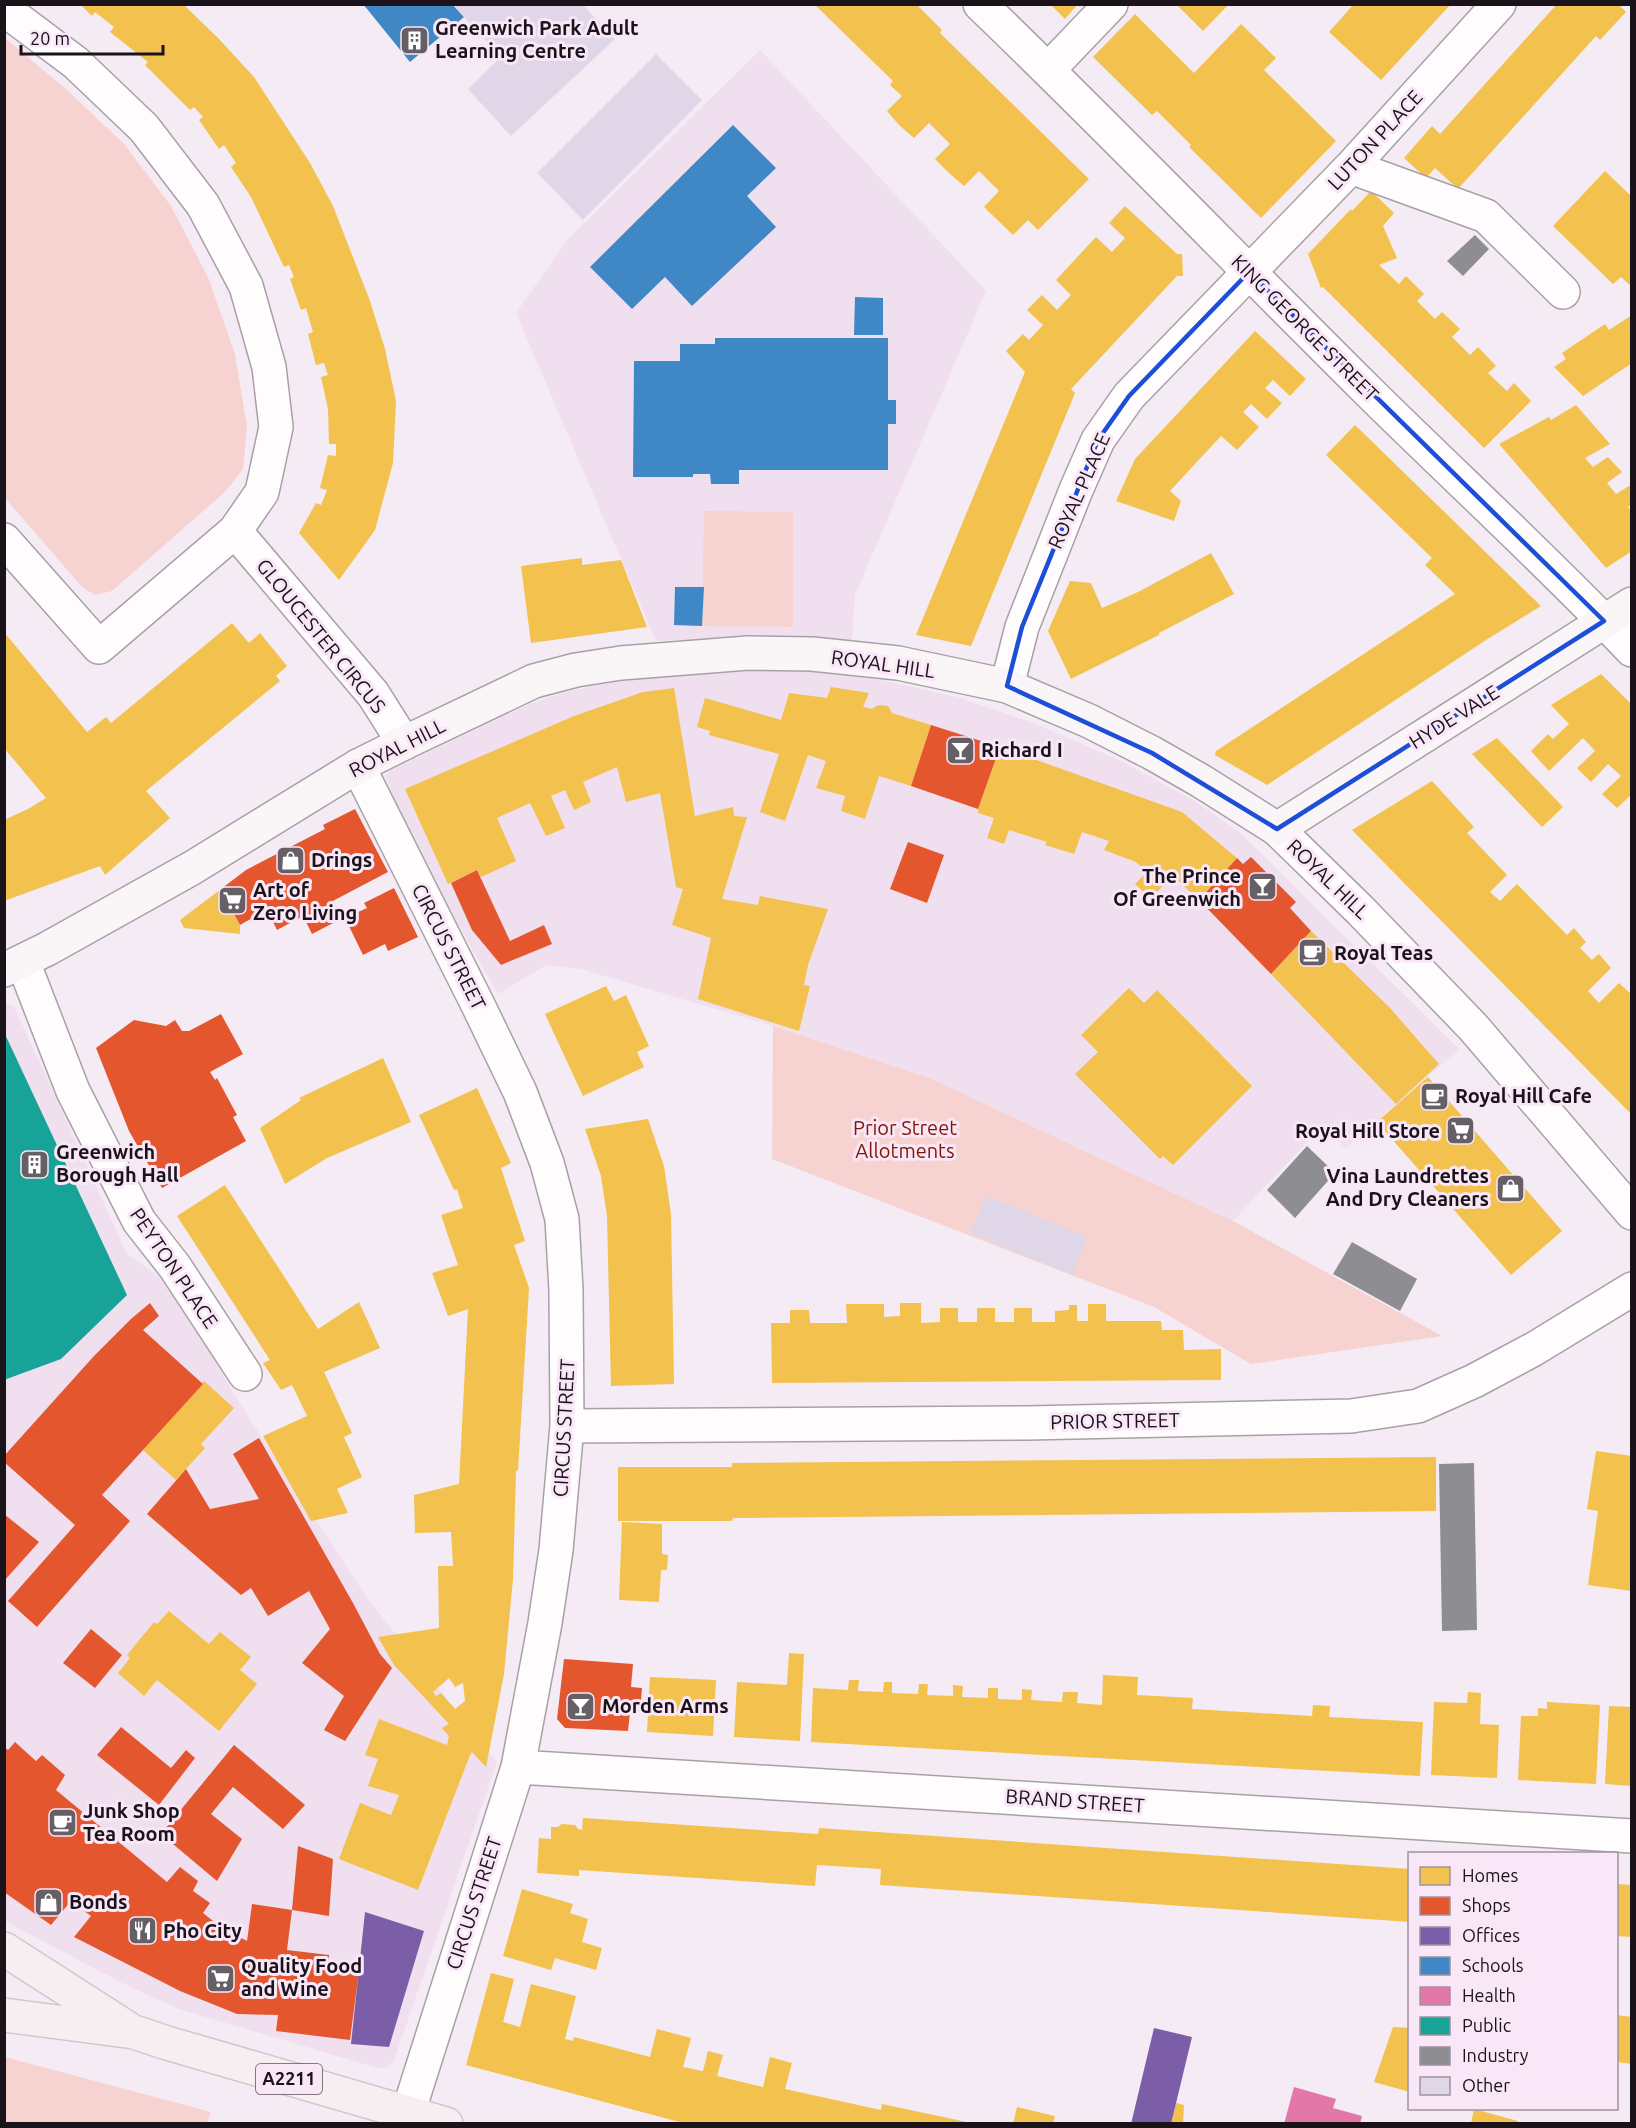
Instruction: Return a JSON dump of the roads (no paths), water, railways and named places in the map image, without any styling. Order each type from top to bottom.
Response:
[{"type":"main road","name":"HYDE VALE","points":[[1277,829],[1632,604]]},
{"type":"main road","name":"ROYAL HILL","points":[[14,966],[192,868],[358,766],[404,743],[534,681],[576,670],[621,663],[748,653],[812,654],[898,663],[1007,686],[1089,721],[1152,753],[1277,829]]},
{"type":"main road","name":"A2211","points":[[4,1949],[134,2032]]},
{"type":"main road","name":"A2211","points":[[4,2015],[134,2032],[446,2124]]},
{"type":"street","name":"KING GEORGE STREET","points":[[980,4],[1632,650]]},
{"type":"street","points":[[1048,70],[1111,4]]},
{"type":"street","name":"LUTON PLACE","points":[[1249,272],[1352,166],[1499,4]]},
{"type":"street","points":[[4,9],[76,63],[144,128],[203,205],[246,286],[269,367],[276,427],[262,492],[236,531],[99,646],[4,540]]},
{"type":"street","points":[[1352,166],[1486,216],[1563,292]]},
{"type":"street","name":"ROYAL PLACE","points":[[1007,686],[1022,627],[1098,440],[1129,396],[1249,272]]},
{"type":"street","name":"GLOUCESTER CIRCUS","points":[[236,531],[373,694],[404,743]]},
{"type":"street","name":"CIRCUS STREET","points":[[358,766],[515,1082],[547,1163],[562,1219],[566,1300],[567,1426],[556,1550],[518,1767],[408,2113]]},
{"type":"street","name":"ROYAL HILL","points":[[1277,829],[1360,910],[1473,1027],[1629,1203]]},
{"type":"street","name":"PEYTON PLACE","points":[[14,966],[139,1221],[175,1267],[245,1374]]},
{"type":"street","name":"PRIOR STREET","points":[[567,1426],[1038,1423],[1351,1416],[1418,1406],[1474,1381],[1534,1349],[1632,1289]]},
{"type":"street","name":"BRAND STREET","points":[[518,1767],[1632,1836]]},
{"type":"place","name":"Greenwich Park Adult Learning Centre","points":[[414,40]]},
{"type":"place","name":"Richard I","points":[[960,750]]},
{"type":"place","name":"Drings","points":[[290,860]]},
{"type":"place","name":"The Prince Of Greenwich","points":[[1262,887]]},
{"type":"place","name":"Art of Zero Living","points":[[232,901]]},
{"type":"place","name":"Royal Teas","points":[[1313,953]]},
{"type":"place","name":"Royal Hill Cafe","points":[[1434,1096]]},
{"type":"place","name":"Royal Hill Store","points":[[1461,1131]]},
{"type":"place","name":"Greenwich Borough Hall","points":[[35,1164]]},
{"type":"place","name":"Vina Laundrettes And Dry Cleaners","points":[[1510,1188]]},
{"type":"place","name":"Morden Arms","points":[[581,1706]]},
{"type":"place","name":"Junk Shop Tea Room","points":[[62,1823]]},
{"type":"place","name":"Bonds","points":[[48,1902]]},
{"type":"place","name":"Pho City","points":[[142,1931]]},
{"type":"place","name":"Quality Food and Wine","points":[[220,1978]]},
{"type":"park label","name":"Prior Street Allotments","points":[[905,1140]]}]
